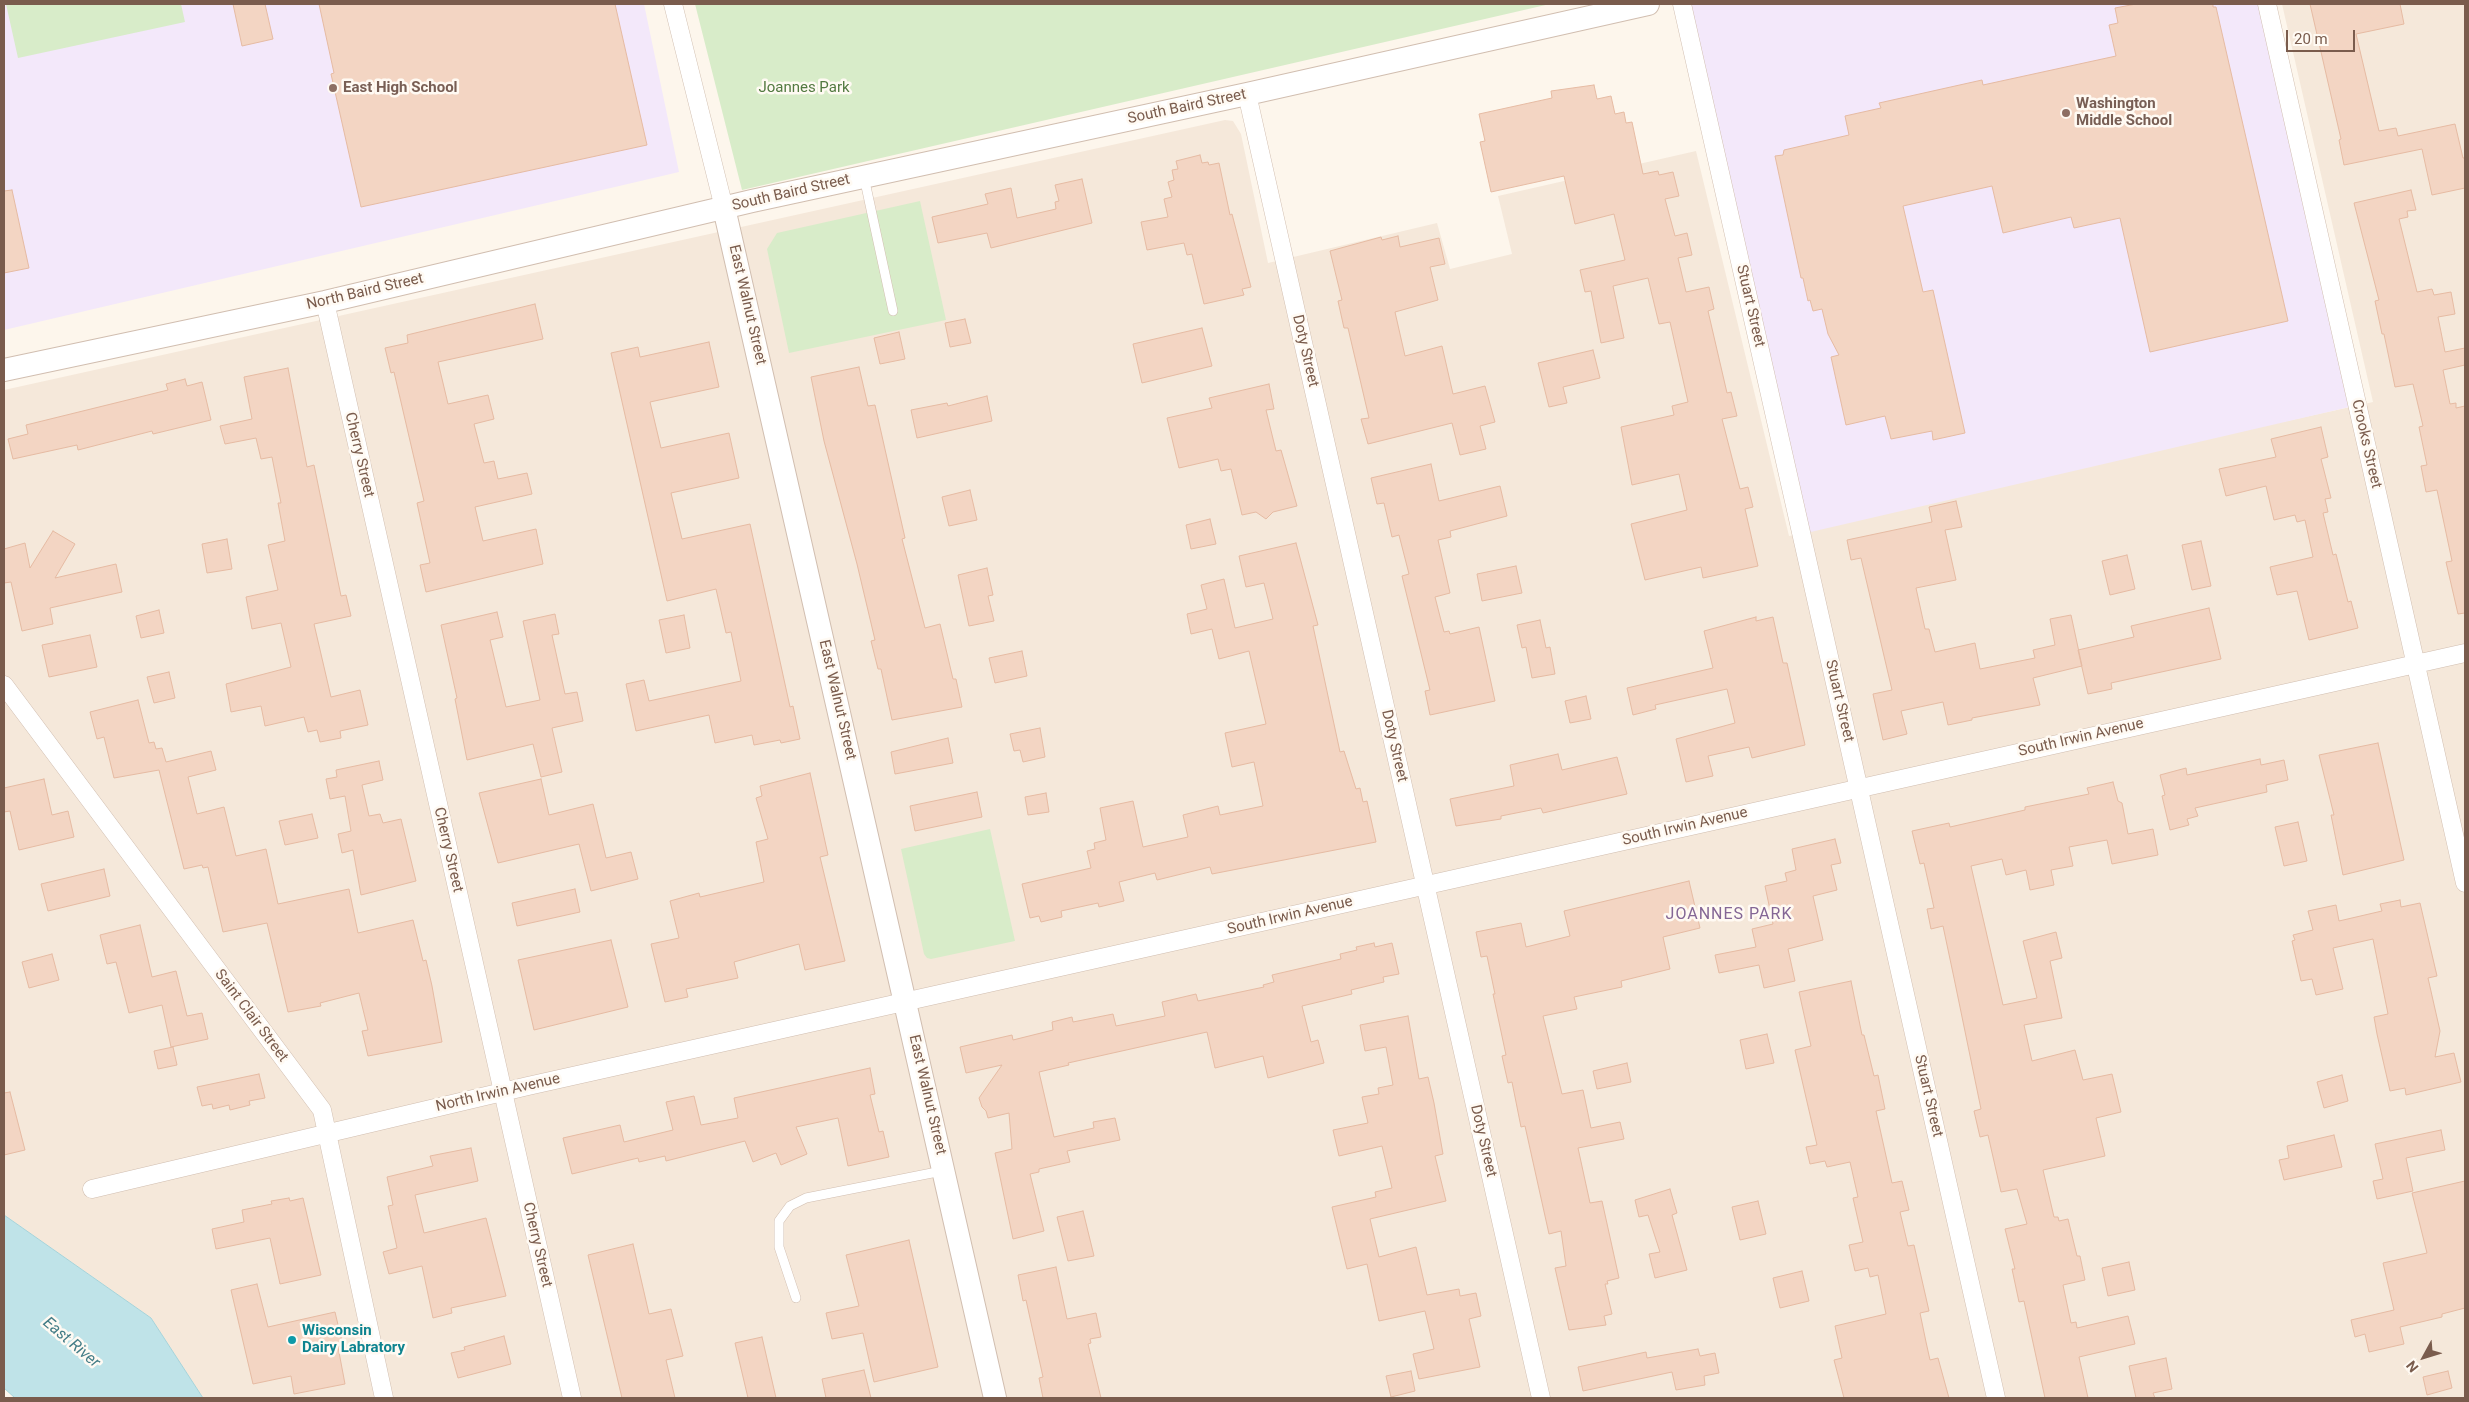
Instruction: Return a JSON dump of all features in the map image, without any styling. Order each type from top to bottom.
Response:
[{"type":"street","name":"East Walnut Street","points":[[673,4],[724,208],[995,1398]]},
{"type":"street","name":"South Baird Street","points":[[724,208],[864,176],[1248,94],[1648,4]]},
{"type":"street","name":"Stuart Street","points":[[1682,4],[1996,1398]]},
{"type":"street","name":"Crooks Street","points":[[2267,4],[2465,883]]},
{"type":"street","name":"Doty Street","points":[[1248,94],[1541,1398]]},
{"type":"street","name":"North Baird Street","points":[[4,370],[325,302],[724,208]]},
{"type":"street","name":"Cherry Street","points":[[325,302],[572,1398]]},
{"type":"street","name":"South Irwin Avenue","points":[[906,1001],[2465,652]]},
{"type":"street","name":"Saint Clair Street","points":[[4,685],[322,1110],[384,1398]]},
{"type":"street","name":"North Irwin Avenue","points":[[92,1190],[327,1132],[906,1001]]},
{"type":"lane","points":[[864,176],[893,311]]},
{"type":"lane","points":[[796,1298],[779,1247],[779,1221],[790,1206],[806,1198],[944,1171]]},
{"type":"shaded area","name":"East High School","points":[[4,4],[644,4],[679,172],[4,330]]},
{"type":"shaded area","points":[[1682,4],[2267,4],[2358,405],[1802,534]]},
{"type":"shaded area","points":[[2282,4],[2465,4],[2465,1398],[203,1398],[151,1318],[4,1215],[4,390],[1225,120],[1233,121],[1241,134],[1268,263],[1437,223],[1450,269],[1512,254],[1498,196],[1696,151],[1789,536],[2182,444],[2373,402]]},
{"type":"green space","points":[[6,4],[181,4],[185,22],[18,58]]},
{"type":"green space","name":"Joannes Park","points":[[695,4],[1550,4],[742,190]]},
{"type":"green space","points":[[920,201],[946,320],[789,353],[767,249],[777,233]]},
{"type":"green space","points":[[990,829],[1015,941],[931,959],[927,958],[924,954],[901,849]]},
{"type":"water","name":"East River","points":[[4,1215],[151,1318],[203,1398],[15,1398],[4,1388]]},
{"type":"building","points":[[233,4],[265,4],[273,39],[242,46]]},
{"type":"building","points":[[319,4],[615,4],[647,145],[361,207],[331,74],[334,73]]},
{"type":"building","points":[[2136,4],[2213,4],[2213,7],[2216,7],[2288,321],[2150,352],[2120,218],[2074,228],[2071,217],[2003,233],[1992,186],[1903,206],[1923,292],[1933,290],[1965,433],[1933,440],[1932,431],[1891,439],[1885,416],[1846,425],[1831,357],[1839,355],[1828,334],[1822,309],[1813,311],[1810,300],[1808,301],[1803,278],[1801,278],[1775,156],[1783,155],[1784,150],[1849,135],[1845,116],[1881,108],[1879,103],[1982,80],[1983,85],[2116,56],[2109,25],[2118,23],[2115,8]]},
{"type":"building","points":[[2310,4],[2400,4],[2404,24],[2356,34],[2379,131],[2396,128],[2398,136],[2455,124],[2463,158],[2465,158],[2465,188],[2432,195],[2422,149],[2344,165],[2339,140],[2341,139]]},
{"type":"building","points":[[1594,85],[1597,99],[1611,96],[1615,114],[1624,112],[1626,123],[1632,122],[1643,174],[1658,171],[1659,175],[1673,172],[1679,196],[1665,199],[1675,236],[1687,233],[1692,255],[1678,258],[1686,292],[1709,287],[1714,309],[1708,311],[1727,393],[1731,392],[1737,416],[1722,419],[1740,489],[1748,487],[1753,507],[1745,509],[1758,566],[1703,578],[1701,567],[1645,580],[1631,524],[1687,510],[1679,474],[1632,485],[1621,427],[1674,415],[1672,406],[1688,402],[1670,322],[1659,324],[1648,278],[1613,286],[1624,338],[1601,343],[1591,291],[1585,292],[1580,270],[1625,260],[1614,214],[1575,224],[1564,176],[1491,192],[1480,142],[1485,141],[1479,114],[1552,98],[1551,91]]},
{"type":"building","points":[[1200,155],[1202,163],[1208,162],[1209,165],[1219,163],[1230,215],[1232,214],[1251,287],[1242,289],[1244,295],[1204,304],[1192,254],[1187,255],[1184,243],[1147,250],[1141,222],[1168,217],[1164,199],[1172,197],[1168,182],[1174,180],[1172,170],[1178,169],[1176,161]]},
{"type":"building","points":[[1082,179],[1092,223],[991,248],[987,233],[938,243],[932,217],[988,204],[985,194],[1011,188],[1017,218],[1056,209],[1055,202],[1059,201],[1055,185]]},
{"type":"building","points":[[12,190],[29,268],[4,273],[4,191]]},
{"type":"building","points":[[2411,190],[2416,210],[2407,211],[2408,217],[2399,219],[2417,292],[2432,289],[2434,295],[2451,292],[2455,314],[2438,317],[2445,352],[2465,348],[2465,365],[2443,370],[2450,404],[2456,403],[2456,408],[2465,406],[2465,613],[2458,614],[2446,562],[2452,561],[2437,490],[2426,492],[2421,466],[2427,465],[2419,427],[2423,426],[2413,384],[2395,387],[2375,301],[2379,300],[2354,203]]},
{"type":"building","points":[[1398,236],[1400,247],[1439,238],[1445,264],[1430,267],[1438,300],[1395,312],[1405,356],[1442,346],[1453,394],[1485,386],[1495,422],[1480,426],[1486,449],[1460,455],[1452,423],[1368,444],[1361,419],[1369,418],[1348,328],[1344,328],[1338,301],[1342,300],[1330,251],[1381,237],[1382,240]]},
{"type":"building","points":[[535,304],[543,339],[438,362],[448,404],[488,395],[494,419],[474,424],[484,463],[494,461],[498,479],[527,473],[532,494],[475,507],[483,541],[536,529],[543,564],[426,592],[420,565],[430,563],[417,503],[424,501],[394,372],[391,373],[385,348],[408,343],[407,335]]},
{"type":"building","points":[[965,319],[971,343],[950,347],[945,323]]},
{"type":"building","points":[[1202,328],[1212,366],[1142,383],[1133,344]]},
{"type":"building","points":[[899,332],[905,359],[880,364],[874,338]]},
{"type":"building","points":[[709,342],[719,387],[650,402],[661,448],[729,433],[739,478],[671,493],[682,539],[750,524],[790,707],[793,706],[800,739],[781,743],[780,740],[754,745],[752,735],[715,743],[709,715],[636,731],[626,684],[644,680],[649,701],[741,681],[731,632],[726,633],[716,589],[667,601],[611,353],[638,347],[640,357]]},
{"type":"building","points":[[1593,350],[1600,378],[1563,387],[1567,403],[1549,407],[1538,363]]},
{"type":"building","points":[[859,367],[868,406],[875,405],[905,538],[902,539],[925,628],[940,624],[953,679],[956,679],[962,707],[892,720],[881,669],[878,669],[871,641],[875,640],[824,441],[811,377]]},
{"type":"building","points":[[288,368],[307,467],[314,465],[341,596],[346,595],[351,616],[314,624],[331,697],[360,690],[368,725],[340,731],[341,738],[320,742],[317,730],[308,732],[304,717],[265,726],[261,706],[231,712],[226,684],[291,667],[281,623],[252,629],[246,597],[278,590],[268,545],[285,541],[278,503],[281,503],[272,457],[261,459],[256,438],[225,444],[220,426],[252,419],[244,377]]},
{"type":"building","points":[[185,379],[187,386],[202,382],[211,420],[153,434],[152,431],[78,450],[77,445],[13,459],[8,439],[28,434],[26,425],[168,390],[166,384]]},
{"type":"building","points":[[1269,384],[1274,409],[1266,410],[1276,451],[1281,450],[1297,506],[1273,512],[1266,519],[1256,512],[1242,515],[1231,469],[1221,471],[1218,459],[1179,468],[1167,418],[1212,408],[1209,398]]},
{"type":"building","points":[[987,396],[992,421],[917,438],[911,410],[947,403],[948,406]]},
{"type":"building","points":[[2321,427],[2328,457],[2321,459],[2331,498],[2325,499],[2328,512],[2323,513],[2333,555],[2336,554],[2348,602],[2351,601],[2358,628],[2309,640],[2297,591],[2277,595],[2270,567],[2313,557],[2305,520],[2297,522],[2295,515],[2274,520],[2266,486],[2226,496],[2219,469],[2276,457],[2271,439]]},
{"type":"building","points":[[1431,464],[1439,501],[1500,486],[1507,516],[1450,531],[1451,537],[1438,540],[1450,593],[1435,597],[1444,632],[1449,631],[1450,634],[1479,627],[1495,701],[1430,715],[1425,691],[1430,690],[1402,576],[1409,574],[1399,535],[1392,537],[1384,503],[1377,504],[1371,478]]},
{"type":"building","points":[[970,490],[977,520],[949,526],[942,497]]},
{"type":"building","points":[[1956,501],[1962,527],[1945,530],[1956,580],[1916,588],[1925,629],[1929,629],[1935,652],[1975,643],[1980,669],[2035,658],[2033,650],[2055,645],[2050,619],[2071,615],[2082,666],[2033,678],[2040,705],[1972,718],[1972,720],[1948,725],[1943,702],[1901,711],[1907,734],[1883,740],[1873,694],[1892,690],[1861,558],[1851,560],[1847,540],[1932,522],[1929,507]]},
{"type":"building","points":[[1210,519],[1216,544],[1191,549],[1186,525]]},
{"type":"building","points":[[53,531],[75,544],[55,578],[116,564],[122,592],[50,608],[53,624],[22,631],[11,582],[4,583],[4,549],[25,543],[30,568]]},
{"type":"building","points":[[227,539],[232,569],[207,573],[202,544]]},
{"type":"building","points":[[2201,541],[2211,586],[2192,590],[2182,545]]},
{"type":"building","points":[[1296,543],[1318,625],[1313,626],[1340,752],[1344,751],[1356,789],[1360,788],[1363,802],[1367,801],[1376,842],[1212,874],[1210,867],[1157,880],[1155,873],[1119,882],[1124,901],[1099,907],[1098,903],[1061,911],[1062,917],[1041,922],[1039,916],[1030,918],[1022,884],[1091,868],[1087,851],[1095,849],[1094,843],[1106,840],[1100,808],[1133,801],[1143,847],[1188,837],[1183,815],[1218,806],[1220,815],[1263,806],[1254,762],[1232,767],[1225,733],[1266,724],[1249,651],[1219,659],[1212,629],[1191,634],[1187,614],[1207,609],[1201,585],[1224,579],[1235,628],[1273,619],[1264,583],[1246,587],[1239,556]]},
{"type":"building","points":[[2127,555],[2135,589],[2110,595],[2102,561]]},
{"type":"building","points":[[1516,566],[1522,593],[1482,601],[1477,574]]},
{"type":"building","points":[[987,568],[993,595],[988,596],[994,621],[969,626],[958,575]]},
{"type":"building","points":[[2209,608],[2221,659],[2111,683],[2112,689],[2088,694],[2078,650],[2134,637],[2131,626]]},
{"type":"building","points":[[159,610],[164,633],[141,638],[136,616]]},
{"type":"building","points":[[497,612],[503,637],[490,640],[506,707],[540,700],[523,621],[555,614],[559,634],[552,635],[565,694],[577,692],[583,721],[552,728],[562,772],[541,777],[533,744],[467,760],[455,699],[457,698],[441,625]]},
{"type":"building","points":[[684,615],[690,648],[666,653],[659,620]]},
{"type":"building","points":[[1756,617],[1756,621],[1773,617],[1783,663],[1787,663],[1805,745],[1752,758],[1749,747],[1708,756],[1713,776],[1686,782],[1676,739],[1735,723],[1727,689],[1655,705],[1656,709],[1633,715],[1627,688],[1713,668],[1704,631]]},
{"type":"building","points":[[1540,620],[1546,648],[1550,647],[1555,674],[1532,678],[1526,647],[1522,648],[1517,625]]},
{"type":"building","points":[[90,635],[97,667],[49,677],[42,645]]},
{"type":"building","points":[[1022,651],[1027,676],[995,683],[989,658]]},
{"type":"building","points":[[169,672],[175,698],[154,703],[147,677]]},
{"type":"building","points":[[1586,696],[1591,719],[1570,723],[1565,701]]},
{"type":"building","points":[[138,700],[149,743],[154,742],[156,749],[162,748],[166,762],[211,751],[216,770],[188,777],[197,814],[224,807],[236,856],[266,849],[278,904],[349,889],[358,933],[413,920],[423,961],[426,960],[442,1042],[368,1056],[362,1031],[368,1030],[359,993],[320,1003],[321,1006],[288,1012],[267,923],[223,932],[208,867],[203,868],[202,865],[184,869],[159,770],[114,778],[104,737],[97,739],[90,712]]},
{"type":"building","points":[[1040,728],[1045,757],[1023,762],[1020,750],[1014,751],[1010,734]]},
{"type":"building","points":[[948,738],[953,763],[895,774],[891,752]]},
{"type":"building","points":[[2378,743],[2404,860],[2343,875],[2331,815],[2334,815],[2319,755]]},
{"type":"building","points":[[1558,754],[1562,770],[1617,757],[1627,794],[1543,813],[1541,808],[1501,816],[1501,819],[1456,826],[1450,799],[1514,786],[1510,765]]},
{"type":"building","points":[[2260,759],[2261,765],[2284,760],[2288,780],[2266,785],[2267,792],[2195,808],[2198,816],[2187,819],[2189,825],[2170,830],[2162,796],[2165,795],[2160,775],[2186,768],[2187,775]]},
{"type":"building","points":[[379,761],[383,780],[362,785],[369,816],[380,814],[383,823],[401,819],[416,881],[361,895],[353,850],[342,853],[338,834],[351,831],[345,796],[330,799],[326,779],[337,777],[336,770]]},
{"type":"building","points":[[810,773],[828,855],[820,857],[845,961],[805,970],[799,944],[734,962],[738,978],[686,989],[688,997],[665,1002],[651,944],[679,938],[670,901],[699,893],[700,897],[764,882],[756,842],[768,839],[756,798],[762,796],[760,786]]},
{"type":"building","points":[[44,779],[52,815],[68,811],[74,837],[19,850],[10,811],[4,812],[4,788]]},
{"type":"building","points":[[541,779],[549,815],[593,804],[606,858],[631,852],[638,879],[591,891],[579,844],[498,863],[479,793]]},
{"type":"building","points":[[2113,782],[2118,801],[2122,803],[2128,834],[2153,829],[2158,855],[2112,864],[2107,840],[2069,847],[2073,866],[2051,870],[2054,885],[2030,890],[2026,870],[2006,875],[2002,859],[1971,866],[2003,1005],[2037,998],[2023,941],[2056,932],[2062,958],[2050,961],[2062,1018],[2024,1025],[2032,1061],[2075,1050],[2083,1080],[2112,1074],[2121,1112],[2096,1118],[2105,1156],[2043,1170],[2054,1217],[2058,1217],[2059,1221],[2068,1219],[2077,1256],[2080,1256],[2085,1280],[2063,1285],[2071,1323],[2076,1322],[2077,1328],[2128,1316],[2135,1344],[2079,1357],[2088,1398],[2045,1398],[2024,1301],[2019,1302],[2012,1269],[2015,1269],[2005,1229],[2027,1224],[2017,1189],[2001,1192],[1988,1135],[1980,1137],[1974,1111],[1981,1109],[1943,926],[1931,929],[1927,909],[1934,908],[1924,863],[1920,864],[1912,831],[1949,823],[1950,827],[2025,810],[2025,807],[2089,794],[2087,788]]},
{"type":"building","points":[[977,792],[982,817],[915,831],[910,806]]},
{"type":"building","points":[[1046,793],[1049,812],[1028,815],[1025,797]]},
{"type":"building","points":[[312,814],[318,838],[285,845],[279,821]]},
{"type":"building","points":[[2298,822],[2307,861],[2284,866],[2275,827]]},
{"type":"building","points":[[1835,839],[1841,863],[1831,865],[1837,890],[1813,896],[1823,940],[1788,949],[1795,981],[1764,988],[1759,965],[1719,973],[1715,955],[1756,947],[1752,929],[1773,924],[1765,886],[1787,881],[1785,873],[1796,870],[1792,849]]},
{"type":"building","points":[[104,869],[110,896],[48,911],[41,884]]},
{"type":"building","points":[[1689,881],[1700,928],[1663,937],[1670,969],[1621,981],[1622,987],[1574,997],[1577,1009],[1543,1016],[1562,1094],[1583,1090],[1591,1128],[1620,1122],[1624,1139],[1578,1148],[1590,1203],[1602,1201],[1619,1278],[1607,1281],[1608,1284],[1605,1284],[1612,1314],[1604,1316],[1606,1325],[1569,1330],[1555,1268],[1566,1266],[1561,1231],[1549,1234],[1525,1126],[1521,1127],[1512,1082],[1508,1083],[1502,1056],[1506,1055],[1487,956],[1481,957],[1476,932],[1521,923],[1526,947],[1570,936],[1564,911]]},
{"type":"building","points":[[575,889],[580,912],[517,926],[512,903]]},
{"type":"building","points":[[2400,900],[2401,907],[2420,903],[2437,976],[2428,978],[2440,1031],[2435,1057],[2454,1053],[2461,1082],[2406,1095],[2405,1088],[2390,1091],[2377,1034],[2374,1017],[2388,1014],[2373,939],[2333,948],[2343,989],[2316,995],[2312,979],[2301,981],[2292,941],[2295,940],[2293,935],[2313,930],[2308,911],[2336,905],[2339,921],[2382,911],[2380,904]]},
{"type":"building","points":[[140,925],[152,977],[176,971],[187,1016],[202,1013],[208,1039],[171,1047],[162,1005],[129,1013],[116,962],[107,964],[100,935]]},
{"type":"building","points":[[611,940],[628,1007],[534,1030],[518,960]]},
{"type":"building","points":[[1374,943],[1375,947],[1392,943],[1399,974],[1383,977],[1384,982],[1351,990],[1352,994],[1302,1006],[1311,1042],[1318,1040],[1324,1063],[1268,1078],[1263,1056],[1215,1068],[1207,1032],[1068,1063],[1069,1065],[1039,1072],[1054,1137],[1094,1128],[1093,1122],[1115,1118],[1120,1140],[1067,1151],[1070,1162],[1039,1169],[1039,1172],[1030,1174],[1044,1231],[1013,1239],[995,1153],[1012,1149],[1009,1113],[988,1118],[979,1098],[1002,1065],[966,1073],[960,1047],[1012,1035],[1013,1040],[1053,1030],[1052,1022],[1072,1017],[1073,1022],[1113,1014],[1116,1026],[1165,1016],[1162,1002],[1196,994],[1198,1001],[1264,987],[1263,985],[1274,982],[1272,975],[1341,959],[1340,954],[1357,950],[1356,947]]},
{"type":"building","points":[[52,954],[59,980],[29,988],[22,962]]},
{"type":"building","points":[[1851,981],[1862,1035],[1864,1035],[1874,1076],[1878,1075],[1885,1109],[1876,1111],[1892,1183],[1902,1181],[1909,1210],[1900,1212],[1908,1246],[1914,1245],[1929,1311],[1920,1313],[1930,1360],[1938,1358],[1949,1398],[1844,1398],[1834,1360],[1842,1358],[1835,1326],[1886,1314],[1878,1275],[1870,1277],[1868,1268],[1855,1271],[1849,1245],[1863,1242],[1853,1198],[1858,1197],[1850,1162],[1827,1167],[1825,1161],[1810,1164],[1806,1147],[1817,1145],[1795,1050],[1811,1046],[1799,992]]},
{"type":"building","points":[[1408,1016],[1419,1079],[1428,1077],[1434,1103],[1443,1154],[1435,1156],[1446,1201],[1370,1219],[1379,1257],[1416,1247],[1427,1295],[1459,1289],[1460,1296],[1476,1293],[1481,1316],[1469,1319],[1480,1367],[1419,1379],[1413,1354],[1434,1349],[1425,1311],[1379,1321],[1367,1264],[1347,1269],[1332,1207],[1376,1197],[1375,1192],[1392,1188],[1382,1146],[1339,1156],[1333,1130],[1368,1123],[1362,1097],[1379,1094],[1378,1088],[1393,1085],[1386,1047],[1365,1051],[1360,1025]]},
{"type":"building","points":[[1767,1034],[1774,1063],[1746,1069],[1740,1040]]},
{"type":"building","points":[[173,1047],[177,1065],[158,1069],[154,1051]]},
{"type":"building","points":[[1627,1063],[1631,1082],[1597,1089],[1593,1071]]},
{"type":"building","points":[[870,1068],[875,1094],[870,1095],[879,1132],[883,1131],[889,1157],[848,1166],[838,1118],[796,1127],[807,1154],[781,1165],[776,1153],[753,1162],[745,1141],[666,1161],[665,1156],[639,1162],[638,1158],[572,1174],[563,1138],[620,1125],[624,1142],[673,1130],[666,1102],[694,1096],[701,1125],[738,1118],[734,1098]]},
{"type":"building","points":[[259,1074],[265,1098],[249,1101],[250,1105],[230,1110],[229,1105],[213,1109],[212,1104],[202,1106],[197,1087]]},
{"type":"building","points":[[2342,1075],[2348,1101],[2324,1108],[2317,1082]]},
{"type":"building","points":[[10,1092],[25,1150],[4,1155],[4,1093]]},
{"type":"building","points":[[2441,1130],[2445,1150],[2406,1158],[2413,1191],[2377,1199],[2373,1181],[2383,1179],[2375,1144]]},
{"type":"building","points":[[2334,1135],[2342,1167],[2284,1180],[2279,1160],[2289,1158],[2287,1146]]},
{"type":"building","points":[[471,1148],[478,1181],[415,1195],[424,1233],[486,1218],[506,1296],[451,1308],[452,1313],[433,1318],[422,1266],[389,1274],[383,1252],[397,1248],[388,1206],[393,1205],[387,1177],[433,1166],[430,1156]]},
{"type":"building","points":[[2465,1181],[2465,1308],[2442,1314],[2442,1317],[2400,1327],[2404,1344],[2369,1352],[2365,1334],[2355,1337],[2351,1320],[2394,1310],[2383,1263],[2427,1253],[2412,1193]]},
{"type":"building","points":[[1670,1189],[1677,1213],[1672,1215],[1687,1270],[1655,1278],[1649,1254],[1660,1252],[1648,1215],[1639,1217],[1635,1200]]},
{"type":"building","points":[[289,1198],[290,1201],[303,1198],[321,1275],[280,1284],[270,1238],[216,1249],[212,1229],[244,1222],[242,1210],[272,1204],[271,1201]]},
{"type":"building","points":[[1758,1201],[1766,1234],[1740,1240],[1732,1207]]},
{"type":"building","points":[[1083,1211],[1094,1256],[1068,1261],[1057,1217]]},
{"type":"building","points":[[909,1240],[938,1367],[874,1382],[863,1333],[832,1339],[826,1313],[859,1306],[846,1255]]},
{"type":"building","points":[[633,1244],[649,1314],[671,1309],[683,1356],[666,1360],[675,1398],[622,1398],[588,1255]]},
{"type":"building","points":[[2129,1262],[2135,1290],[2108,1296],[2102,1268]]},
{"type":"building","points":[[1056,1267],[1067,1319],[1096,1313],[1101,1337],[1090,1339],[1091,1343],[1088,1344],[1101,1398],[1043,1398],[1039,1378],[1043,1377],[1026,1300],[1023,1301],[1018,1275]]},
{"type":"building","points":[[1802,1271],[1809,1301],[1780,1308],[1773,1278]]},
{"type":"building","points":[[257,1284],[268,1327],[335,1312],[343,1346],[338,1347],[345,1384],[294,1394],[291,1376],[253,1384],[231,1290]]},
{"type":"building","points":[[504,1336],[511,1364],[458,1378],[451,1353],[465,1350],[464,1347]]},
{"type":"building","points":[[762,1337],[776,1398],[748,1398],[735,1343]]},
{"type":"building","points":[[1698,1349],[1700,1356],[1715,1353],[1719,1373],[1704,1376],[1705,1385],[1676,1390],[1672,1372],[1583,1391],[1578,1367],[1646,1352],[1647,1358]]},
{"type":"building","points":[[2166,1358],[2172,1389],[2153,1393],[2155,1398],[2136,1398],[2129,1366]]},
{"type":"building","points":[[864,1370],[871,1398],[826,1398],[822,1379]]},
{"type":"building","points":[[1411,1371],[1415,1391],[1391,1397],[1386,1376]]},
{"type":"building","points":[[2448,1371],[2452,1388],[2427,1395],[2423,1377]]},
{"type":"place","name":"East High School","points":[[333,88]]},
{"type":"place","name":"Washington Middle School","points":[[2066,113]]},
{"type":"place","name":"Wisconsin Dairy Labratory","points":[[292,1340]]},
{"type":"district","name":"JOANNES PARK","points":[[1729,915]]}]
